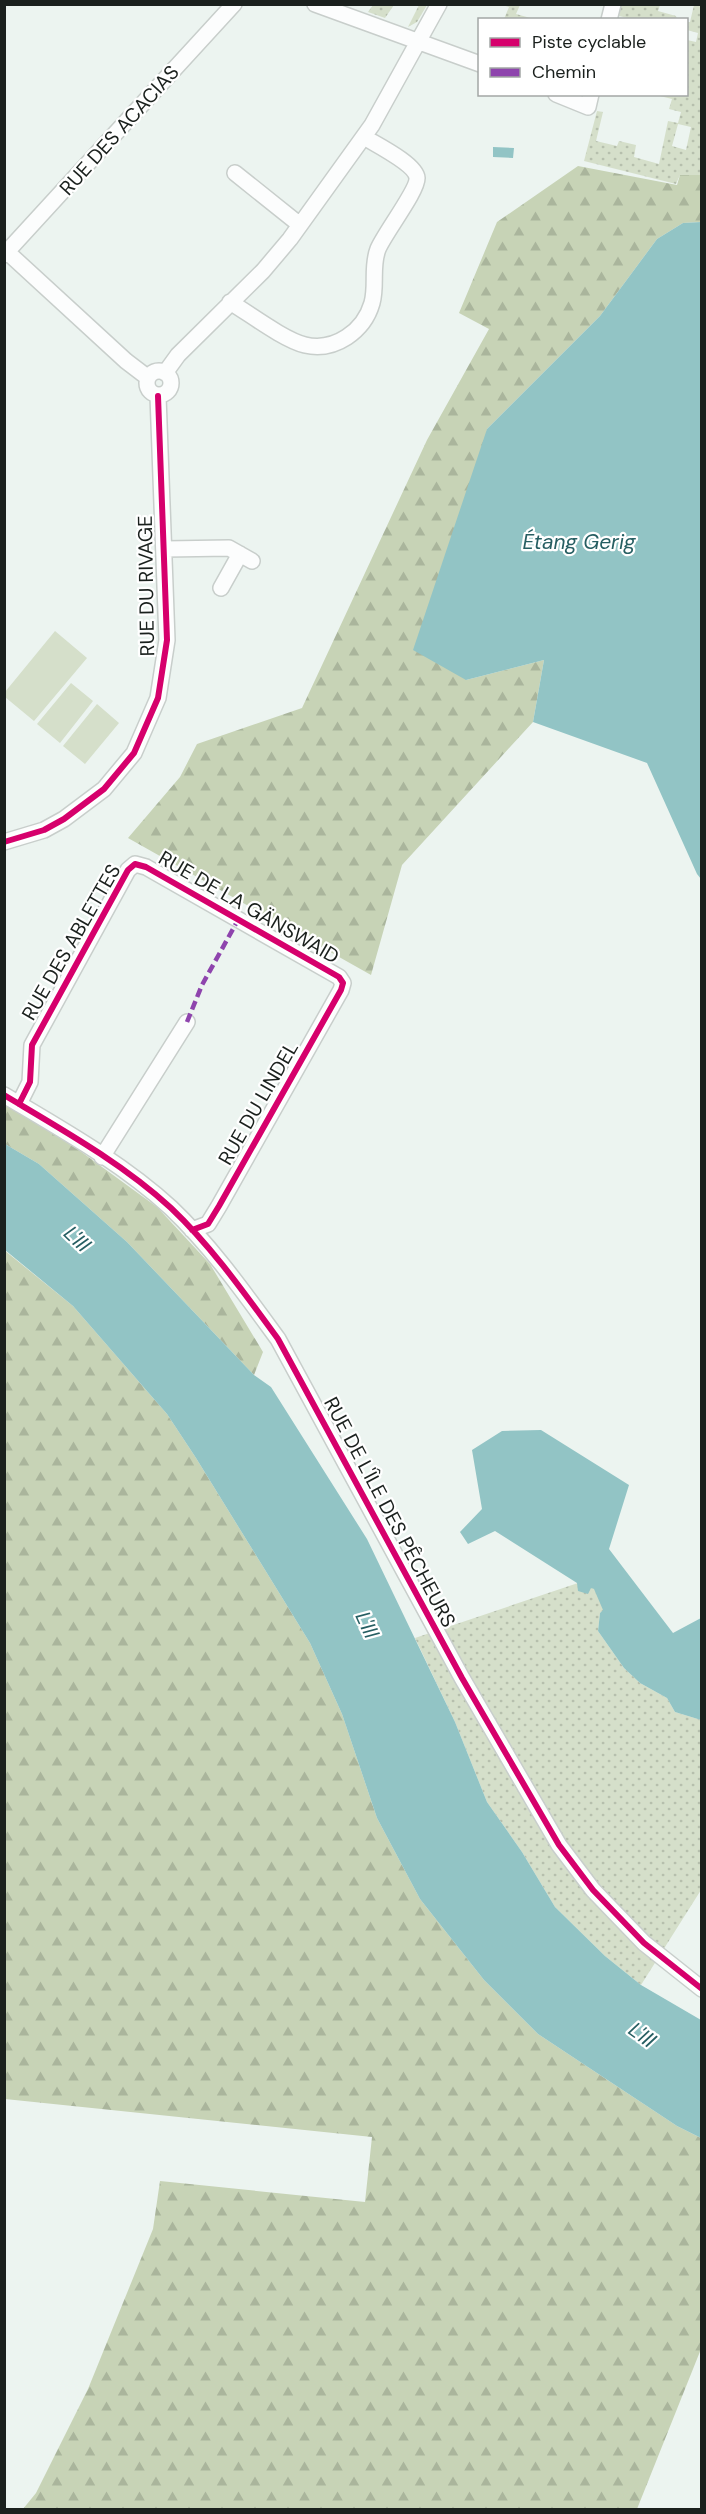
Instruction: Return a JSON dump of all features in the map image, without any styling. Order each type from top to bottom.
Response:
[{"type":"street","name":"RUE DES ACACIAS","points":[[6,252],[234,4]]},
{"type":"street","points":[[315,4],[478,63]]},
{"type":"street","points":[[165,373],[178,355],[262,271],[300,225],[364,137],[439,4]]},
{"type":"street","points":[[566,96],[590,101]]},
{"type":"street","points":[[230,302],[306,345],[335,344],[358,328],[372,303],[373,269],[377,251],[416,185],[417,178],[415,171],[408,164],[364,137]]},
{"type":"street","points":[[235,173],[300,225]]},
{"type":"street","points":[[6,252],[126,361],[147,377],[148,389],[158,396],[163,395],[171,387],[170,376],[165,373],[155,371],[147,377]]},
{"type":"street","name":"RUE DU RIVAGE","points":[[4,842],[44,830],[84,806],[104,789],[134,753],[158,698],[167,640],[165,549],[158,452],[158,396]]},
{"type":"street","name":"RUE DU RIVAGE","points":[[165,549],[229,548],[246,557],[221,588]]},
{"type":"street","name":"RUE DE LA GÄNSWAID","points":[[135,864],[146,867],[335,975],[343,982]]},
{"type":"street","name":"RUE DES ABLETTES","points":[[19,1104],[30,1082],[32,1045],[128,870],[135,864]]},
{"type":"street","name":"RUE DU LINDEL","points":[[192,1230],[208,1224],[338,995],[343,982]]},
{"type":"street","points":[[102,1156],[187,1022]]},
{"type":"street","name":"RUE DE L'ÎLE DES PÊCHEURS","points":[[4,1095],[102,1156],[153,1193],[192,1230],[237,1283],[278,1339],[462,1678],[560,1845],[593,1890],[644,1943],[702,1989]]},
{"type":"green space","points":[[394,4],[385,18],[368,12],[373,5]]},
{"type":"green space","points":[[419,5],[427,5],[417,22],[408,27]]},
{"type":"green space","points":[[502,5],[520,5],[516,14],[530,18],[504,18],[509,7]]},
{"type":"green space","points":[[621,5],[660,5],[658,11],[677,18],[628,18],[619,16]]},
{"type":"green space","points":[[694,5],[701,5],[701,175],[680,175],[676,184],[584,161],[597,111],[603,112],[596,141],[617,146],[619,141],[636,145],[634,157],[659,164],[668,121],[678,123],[681,112],[669,109],[672,99],[660,96],[688,96],[688,40],[696,42],[698,33],[688,30],[688,22],[690,22]],"holes":[[[678,124],[691,127],[686,150],[672,146]]]},
{"type":"green space","points":[[578,166],[677,185],[680,175],[701,175],[701,222],[683,223],[657,239],[600,316],[487,429],[466,680],[544,660],[533,722],[402,865],[371,975],[128,838],[180,777],[197,744],[302,708],[427,440],[489,329],[459,313],[497,222]]},
{"type":"green space","points":[[55,631],[87,658],[34,721],[5,697],[5,692]]},
{"type":"green space","points":[[71,683],[93,701],[60,743],[37,724]]},
{"type":"green space","points":[[97,704],[119,723],[85,764],[63,746]]},
{"type":"green space","points":[[4,1104],[76,1148],[157,1207],[210,1264],[263,1352],[254,1375],[127,1242],[39,1164],[5,1144]]},
{"type":"green space","points":[[4,1250],[73,1306],[167,1414],[196,1458],[310,1643],[342,1714],[377,1818],[420,1899],[484,1980],[538,2034],[677,2126],[701,2138],[701,2349],[637,2509],[23,2509],[36,2493],[88,2389],[153,2229],[160,2181],[365,2202],[372,2137],[5,2099]]},
{"type":"green space","points":[[578,1583],[595,1589],[604,1610],[600,1613],[598,1631],[624,1668],[640,1683],[667,1698],[675,1712],[701,1720],[701,1890],[641,1985],[605,1956],[555,1907],[522,1852],[487,1802],[455,1722],[415,1638]]},
{"type":"water","points":[[493,147],[514,148],[513,158],[493,157]]},
{"type":"water","name":"Étang Gerig","points":[[702,222],[701,879],[647,763],[533,722],[544,660],[466,680],[413,650],[487,429],[600,316],[657,239],[683,223]]},
{"type":"water","name":"L'Ill","points":[[5,1144],[39,1164],[127,1242],[254,1375],[271,1387],[367,1539],[455,1722],[487,1802],[522,1852],[555,1907],[605,1956],[641,1985],[701,2020],[701,2138],[677,2126],[538,2034],[484,1980],[420,1899],[377,1818],[342,1714],[310,1643],[196,1458],[167,1414],[73,1306],[5,1250]]},
{"type":"water","points":[[541,1430],[629,1485],[609,1549],[673,1633],[701,1618],[701,1720],[675,1712],[667,1698],[640,1683],[624,1668],[598,1631],[600,1613],[603,1610],[594,1589],[591,1588],[588,1594],[578,1591],[577,1583],[495,1531],[468,1544],[460,1532],[482,1509],[472,1450],[502,1431]]},
{"type":"marked path","points":[[187,1022],[202,985],[238,920]]},
{"type":"cycle path","points":[[4,842],[44,830],[64,819],[104,789],[134,753],[158,698],[167,640],[158,396]]},
{"type":"cycle path","points":[[19,1104],[30,1082],[32,1045],[128,870],[135,864],[146,867],[339,977],[343,983],[341,990],[219,1206],[208,1224],[192,1230]]},
{"type":"cycle path","points":[[4,1095],[90,1147],[132,1176],[171,1208],[228,1271],[278,1339],[462,1678],[559,1845],[593,1890],[644,1943],[702,1989]]}]
